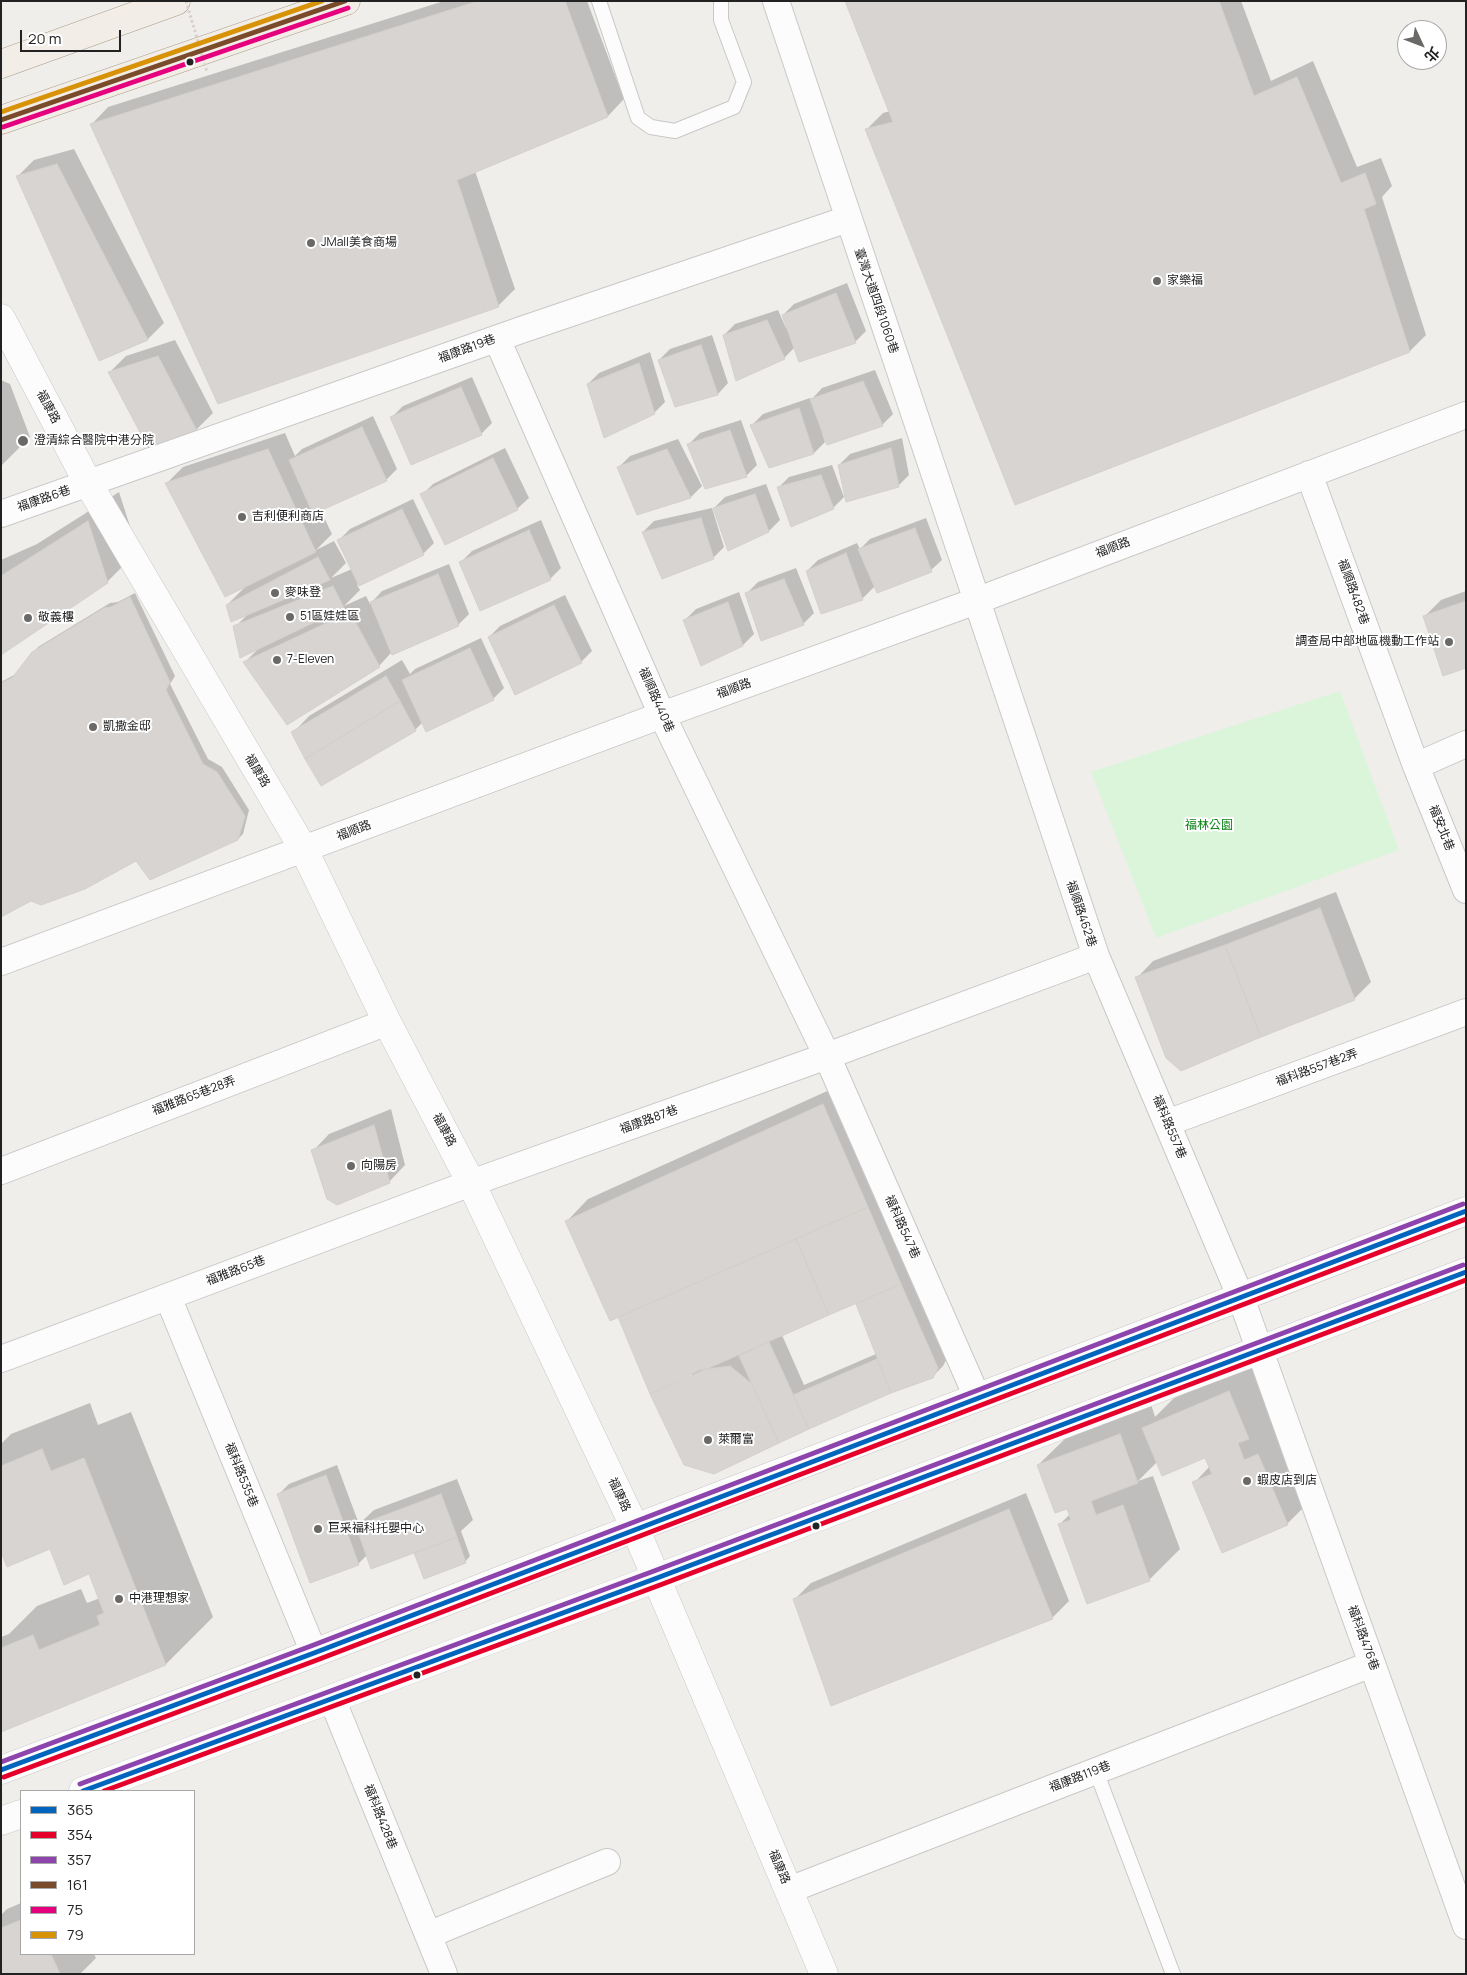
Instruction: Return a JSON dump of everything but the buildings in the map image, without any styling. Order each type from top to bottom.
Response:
[{"type":"main road","points":[[1,64],[176,1]]},
{"type":"main road","points":[[1,120],[346,1]]},
{"type":"street","name":"臺灣大道四段1060巷","points":[[776,1],[976,601]]},
{"type":"street","name":"福康路19巷","points":[[88,483],[497,339],[848,219]]},
{"type":"street","name":"福康路","points":[[1,318],[88,483],[304,850],[386,1022],[471,1183],[635,1528],[824,1974]]},
{"type":"street","name":"福順路440巷","points":[[497,339],[662,715],[827,1056]]},
{"type":"street","name":"福順路","points":[[1,962],[662,715],[976,601],[1466,414]]},
{"type":"street","name":"福順路482巷","points":[[1309,474],[1416,766]]},
{"type":"street","name":"福康路6巷","points":[[1,514],[88,483]]},
{"type":"street","name":"福順路462巷","points":[[827,1056],[1096,956],[976,601]]},
{"type":"street","points":[[1416,766],[1466,744]]},
{"type":"street","name":"福安北巷","points":[[1416,766],[1466,890]]},
{"type":"street","name":"福科路557巷","points":[[1096,956],[1241,1298],[1260,1350]]},
{"type":"street","name":"福科路557巷2弄","points":[[1167,1123],[1466,1012]]},
{"type":"street","name":"福雅路65巷28弄","points":[[1,1171],[386,1022]]},
{"type":"street","name":"福康路87巷","points":[[471,1183],[827,1056]]},
{"type":"street","name":"福科路547巷","points":[[827,1056],[977,1397]]},
{"type":"street","name":"福雅路65巷","points":[[1,1359],[471,1183]]},
{"type":"street","points":[[1,1770],[314,1653],[635,1528],[1466,1211]]},
{"type":"street","points":[[85,1790],[656,1578],[1466,1272]]},
{"type":"street","name":"福科路535巷","points":[[168,1297],[314,1653]]},
{"type":"street","name":"福科路476巷","points":[[1260,1350],[1466,1926]]},
{"type":"street","name":"福康路119巷","points":[[789,1890],[1372,1664]]},
{"type":"street","name":"福科路428巷","points":[[332,1699],[444,1974]]},
{"type":"street","points":[[1,1821],[20,1814]]},
{"type":"street","points":[[428,1936],[607,1862]]},
{"type":"lane","points":[[599,1],[638,118],[650,127],[675,131],[734,107],[744,82],[721,20],[721,1]]},
{"type":"lane","points":[[1096,1771],[1173,1974]]},
{"type":"path","points":[[186,1],[207,72]]},
{"type":"green space","name":"福林公園","points":[[1340,691],[1399,850],[1156,938],[1091,772]]},
{"type":"transit line","name":"79","points":[[1,112],[322,1]]},
{"type":"transit line","name":"161","points":[[1,120],[345,1]]},
{"type":"transit line","name":"75","points":[[3,127],[348,8]]},
{"type":"transit line","name":"357","points":[[1,1762],[311,1646],[1463,1204]]},
{"type":"transit line","name":"365","points":[[1,1770],[314,1653],[1466,1211]]},
{"type":"transit line","name":"354","points":[[4,1777],[317,1660],[1466,1219]]},
{"type":"transit line","name":"357","points":[[80,1784],[654,1571],[1463,1265]]},
{"type":"transit line","name":"365","points":[[86,1790],[657,1578],[1466,1272]]},
{"type":"transit line","name":"354","points":[[107,1790],[660,1585],[1466,1280]]},
{"type":"place","name":"JMall美食商場","points":[[311,243]]},
{"type":"place","name":"家樂福","points":[[1157,281]]},
{"type":"place","name":"澄清綜合醫院中港分院","points":[[23,441]]},
{"type":"place","name":"吉利便利商店","points":[[242,517]]},
{"type":"place","name":"麥味登","points":[[275,593]]},
{"type":"place","name":"51區娃娃區","points":[[290,617]]},
{"type":"place","name":"敬義樓","points":[[28,618]]},
{"type":"place","name":"調查局中部地區機動工作站","points":[[1449,642]]},
{"type":"place","name":"7-Eleven","points":[[277,660]]},
{"type":"place","name":"凱撒金邸","points":[[93,727]]},
{"type":"place","name":"向陽房","points":[[351,1166]]},
{"type":"place","name":"萊爾富","points":[[708,1440]]},
{"type":"place","name":"蝦皮店到店","points":[[1247,1481]]},
{"type":"place","name":"巨采福科托嬰中心","points":[[318,1529]]},
{"type":"place","name":"中港理想家","points":[[119,1599]]}]
